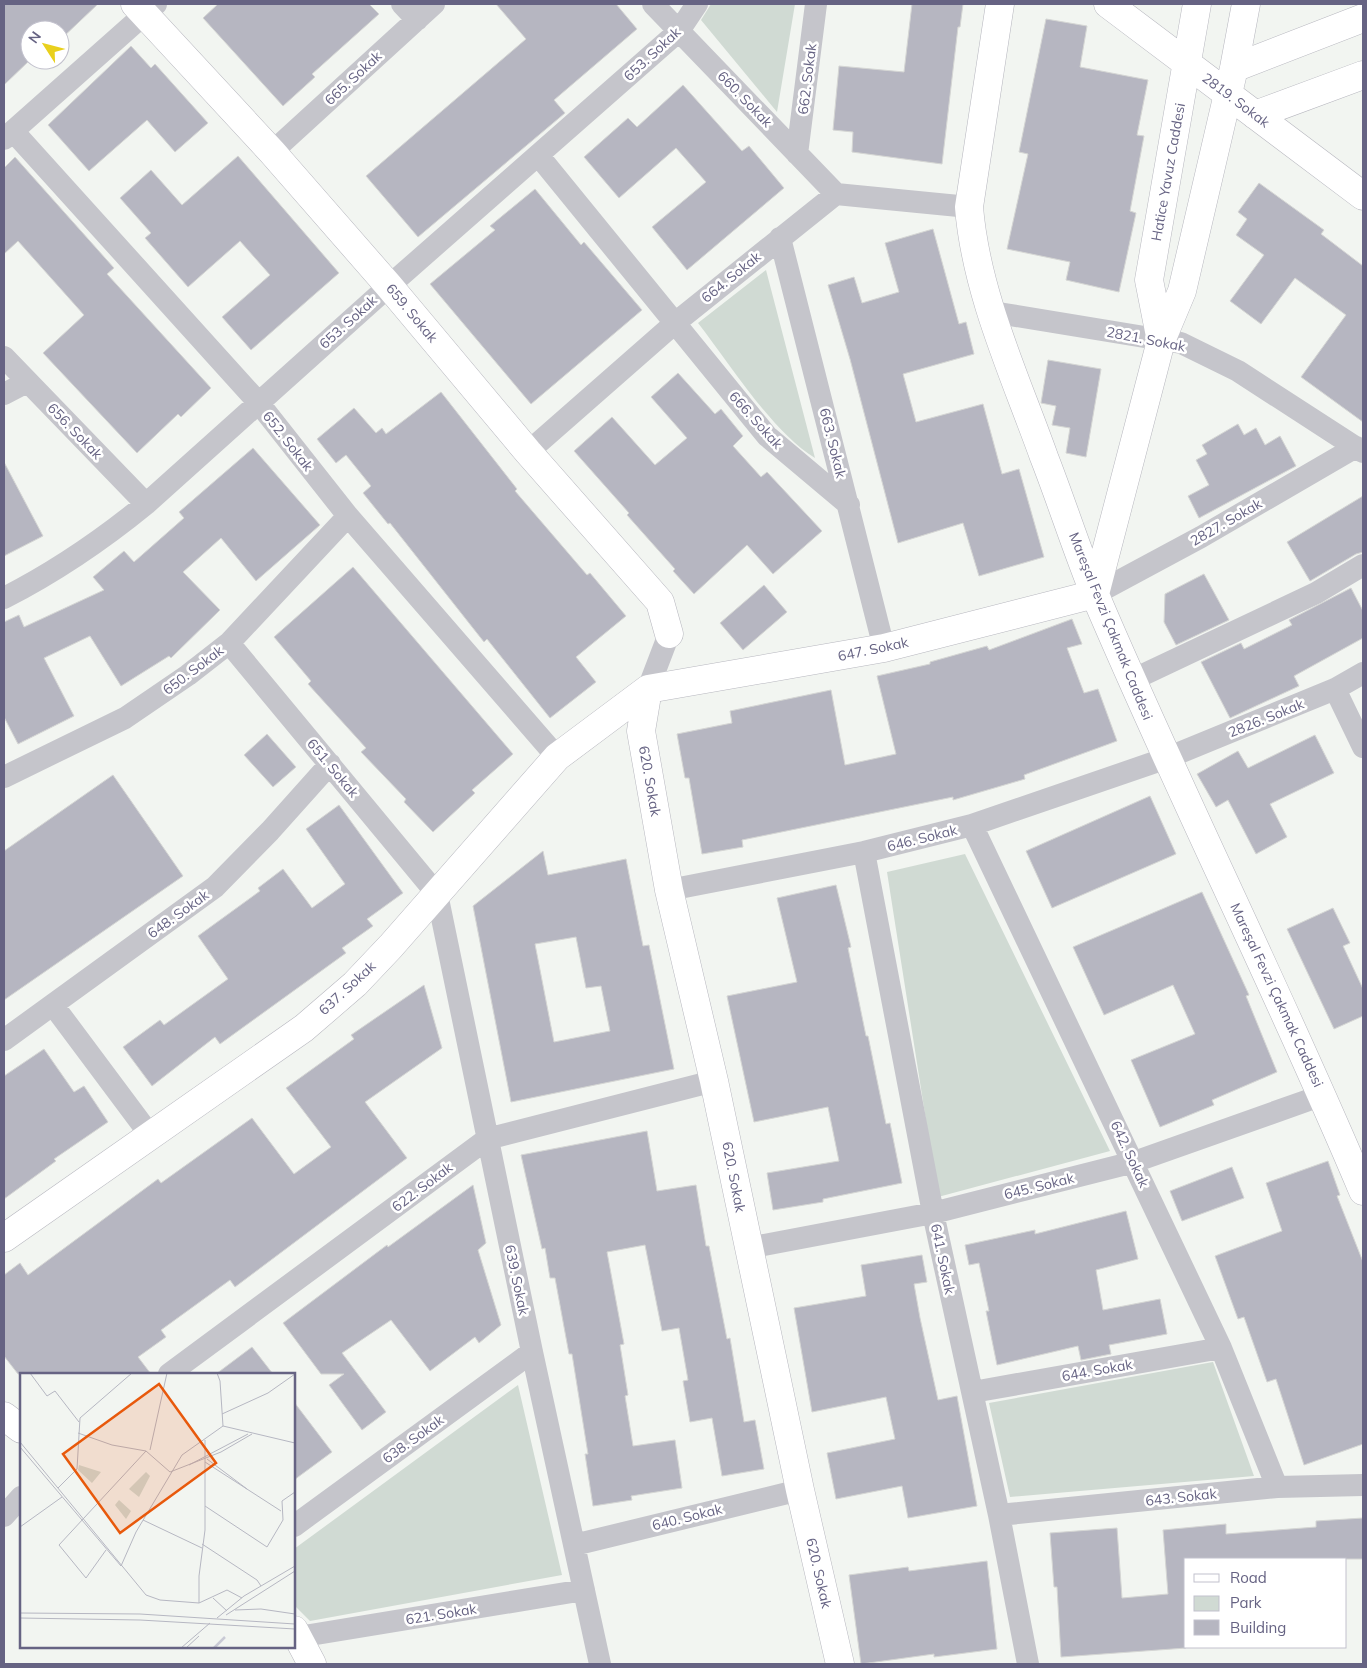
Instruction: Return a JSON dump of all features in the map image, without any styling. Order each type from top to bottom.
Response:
[{"type":"street","name":"665. Sokak","points":[[272,152],[409,12],[434,4]]},
{"type":"street","name":"660. Sokak","points":[[654,4],[836,194]]},
{"type":"street","name":"653. Sokak","points":[[4,598],[70,561],[114,530],[146,504],[258,402],[679,31],[697,4]]},
{"type":"street","name":"662. Sokak","points":[[797,154],[816,4]]},
{"type":"street","name":"Mareşal Fevzi Çakmak Caddesi","points":[[1000,4],[969,207],[972,237],[992,312],[1095,594],[1167,758],[1323,1094],[1363,1191]]},
{"type":"street","name":"2819. Sokak","points":[[1108,4],[1363,196]]},
{"type":"street","name":"Hatice Yavuz Caddesi","points":[[1161,341],[1149,280],[1197,4]]},
{"type":"street","points":[[1095,594],[1161,341],[1182,291],[1234,68],[1246,4]]},
{"type":"street","points":[[8,135],[145,7]]},
{"type":"street","name":"659. Sokak","points":[[145,7],[389,286],[528,452],[660,602],[670,634]]},
{"type":"street","points":[[1234,68],[1363,18]]},
{"type":"street","points":[[1255,115],[1363,75]]},
{"type":"street","name":"652. Sokak","points":[[8,135],[258,402],[348,516],[557,757]]},
{"type":"street","name":"666. Sokak","points":[[538,155],[767,436],[848,505]]},
{"type":"street","points":[[836,194],[969,207]]},
{"type":"street","name":"664. Sokak","points":[[528,452],[676,323],[836,194]]},
{"type":"street","name":"663. Sokak","points":[[780,238],[884,648]]},
{"type":"street","name":"2821. Sokak","points":[[992,312],[1181,344],[1238,371],[1360,449]]},
{"type":"street","name":"656. Sokak","points":[[4,357],[146,504]]},
{"type":"street","points":[[4,394],[27,382]]},
{"type":"street","name":"2827. Sokak","points":[[1095,594],[1360,449]]},
{"type":"street","name":"650. Sokak","points":[[4,777],[125,718],[182,680],[229,643],[348,516]]},
{"type":"street","points":[[1132,680],[1316,593],[1363,565]]},
{"type":"street","name":"647. Sokak","points":[[648,689],[884,648],[1095,594]]},
{"type":"street","points":[[648,689],[670,634]]},
{"type":"street","name":"651. Sokak","points":[[229,643],[437,894]]},
{"type":"street","name":"2826. Sokak","points":[[1167,758],[1335,689],[1363,673]]},
{"type":"street","name":"637. Sokak","points":[[4,1238],[304,1028],[355,984],[557,757],[648,689]]},
{"type":"street","name":"620. Sokak","points":[[648,689],[641,731],[669,890],[714,1081],[800,1490],[840,1664]]},
{"type":"street","points":[[1335,689],[1363,748]]},
{"type":"street","name":"646. Sokak","points":[[669,890],[864,852],[972,825],[1167,758]]},
{"type":"street","name":"648. Sokak","points":[[4,1040],[215,887],[270,831],[330,764]]},
{"type":"street","name":"642. Sokak","points":[[972,825],[1221,1348],[1277,1487]]},
{"type":"street","name":"641. Sokak","points":[[864,852],[933,1213],[999,1515],[1028,1664]]},
{"type":"street","name":"639. Sokak","points":[[437,894],[532,1352],[600,1664]]},
{"type":"street","points":[[53,1005],[150,1135]]},
{"type":"street","name":"622. Sokak","points":[[169,1373],[487,1138],[714,1081]]},
{"type":"street","name":"645. Sokak","points":[[748,1248],[933,1213],[1134,1162],[1323,1094]]},
{"type":"street","name":"644. Sokak","points":[[972,1392],[1221,1348]]},
{"type":"street","name":"638. Sokak","points":[[295,1525],[532,1352]]},
{"type":"street","points":[[4,1416],[20,1428]]},
{"type":"street","name":"643. Sokak","points":[[999,1515],[1277,1487],[1363,1484]]},
{"type":"street","name":"640. Sokak","points":[[574,1544],[800,1490]]},
{"type":"street","points":[[4,1516],[20,1498]]},
{"type":"street","name":"621. Sokak","points":[[296,1634],[584,1590]]},
{"type":"street","points":[[296,1634],[312,1664]]},
{"type":"green space","points":[[711,4],[795,4],[777,112],[701,20]]},
{"type":"green space","points":[[766,270],[815,458],[783,432],[768,415],[698,323]]},
{"type":"green space","points":[[965,854],[1110,1151],[938,1197],[887,872]]},
{"type":"green space","points":[[1213,1362],[1254,1476],[1010,1497],[989,1403]]},
{"type":"green space","points":[[518,1385],[562,1575],[310,1621],[295,1606],[295,1548]]},
{"type":"building","points":[[4,4],[98,4],[70,31],[70,20],[20,20],[20,70],[4,85]]},
{"type":"building","points":[[218,4],[369,4],[379,14],[312,74],[315,77],[283,106],[203,18]]},
{"type":"building","points":[[496,4],[616,4],[637,29],[554,100],[565,113],[418,237],[366,176],[526,39]]},
{"type":"building","points":[[912,4],[963,4],[960,27],[958,27],[942,164],[852,152],[853,132],[833,130],[839,66],[904,72]]},
{"type":"building","points":[[1046,19],[1087,26],[1080,67],[1148,80],[1137,135],[1144,136],[1130,211],[1136,213],[1119,292],[1066,280],[1070,262],[1007,249],[1028,154],[1019,152]]},
{"type":"building","points":[[131,46],[151,68],[155,64],[208,123],[175,152],[147,120],[89,171],[48,125]]},
{"type":"building","points":[[683,85],[742,151],[749,146],[784,188],[687,270],[652,227],[706,182],[676,148],[619,198],[584,157],[628,118],[637,127]]},
{"type":"building","points":[[238,156],[339,273],[251,350],[222,317],[270,275],[240,241],[188,287],[145,238],[151,233],[120,198],[151,170],[182,205]]},
{"type":"building","points":[[15,157],[114,268],[107,274],[211,388],[181,417],[178,414],[137,453],[43,353],[84,315],[18,241],[4,254],[4,168]]},
{"type":"building","points":[[1259,183],[1324,230],[1321,234],[1363,266],[1363,422],[1301,377],[1346,315],[1295,278],[1261,324],[1230,301],[1264,255],[1236,235],[1247,219],[1238,212]]},
{"type":"building","points":[[535,189],[581,245],[584,242],[642,310],[531,404],[430,284],[495,230],[490,226]]},
{"type":"building","points":[[933,229],[959,324],[966,322],[974,354],[903,374],[916,422],[983,404],[1002,474],[1019,469],[1044,557],[979,576],[963,523],[898,543],[850,359],[828,285],[854,277],[862,303],[899,292],[885,243]]},
{"type":"building","points":[[1048,360],[1101,369],[1086,457],[1066,453],[1070,428],[1052,425],[1056,406],[1041,403]]},
{"type":"building","points":[[678,373],[715,414],[721,409],[743,436],[733,446],[761,477],[767,472],[822,531],[773,574],[747,545],[694,594],[673,571],[675,569],[627,515],[629,513],[574,451],[612,417],[655,465],[687,438],[651,397]]},
{"type":"building","points":[[441,392],[517,489],[515,491],[587,575],[590,573],[626,616],[576,657],[596,682],[550,718],[487,639],[484,642],[390,523],[388,524],[363,493],[371,486],[346,455],[336,463],[317,439],[354,408],[376,433],[382,428],[386,434]]},
{"type":"building","points":[[1238,424],[1244,435],[1256,428],[1265,445],[1280,436],[1296,466],[1199,518],[1188,496],[1209,485],[1196,460],[1207,454],[1202,445]]},
{"type":"building","points":[[253,448],[320,525],[256,581],[221,538],[183,572],[220,610],[171,658],[169,656],[121,686],[90,636],[44,658],[74,716],[18,744],[4,717],[4,622],[19,615],[24,627],[104,590],[93,577],[124,551],[134,562],[184,518],[179,512]]},
{"type":"building","points":[[4,462],[43,536],[4,556]]},
{"type":"building","points":[[1363,496],[1363,552],[1356,554],[1310,581],[1287,542]]},
{"type":"building","points":[[353,567],[513,754],[472,790],[475,793],[433,832],[404,802],[406,799],[361,752],[366,748],[308,684],[311,681],[274,637]]},
{"type":"building","points":[[1204,574],[1229,620],[1176,645],[1164,622],[1165,594]]},
{"type":"building","points":[[764,585],[787,612],[743,650],[720,623]]},
{"type":"building","points":[[1351,588],[1363,611],[1363,638],[1294,676],[1299,686],[1230,718],[1201,662],[1241,643],[1244,649],[1292,625],[1289,620]]},
{"type":"building","points":[[1072,619],[1082,644],[1067,648],[1084,693],[1098,689],[1117,741],[1024,775],[1025,779],[953,800],[953,797],[742,840],[743,847],[702,854],[689,778],[685,778],[677,734],[732,723],[730,711],[831,690],[845,765],[896,754],[877,676],[930,664],[930,662],[987,646],[989,650]]},
{"type":"building","points":[[267,734],[296,767],[273,787],[244,755]]},
{"type":"building","points":[[1315,735],[1334,773],[1270,804],[1287,837],[1256,854],[1228,800],[1216,807],[1197,774],[1238,751],[1248,768]]},
{"type":"building","points":[[113,775],[183,876],[4,1000],[4,851]]},
{"type":"building","points":[[1150,796],[1176,854],[1052,908],[1026,851]]},
{"type":"building","points":[[339,805],[403,893],[367,919],[373,926],[342,948],[346,953],[220,1044],[215,1037],[152,1086],[123,1047],[160,1020],[164,1025],[228,979],[198,936],[260,891],[258,888],[283,869],[312,908],[345,884],[306,829]]},
{"type":"building","points":[[543,851],[548,875],[626,859],[643,946],[649,945],[674,1069],[511,1102],[473,906]],"holes":[[[576,937],[586,988],[601,986],[610,1031],[554,1042],[535,944]]]},
{"type":"building","points":[[836,885],[851,947],[848,948],[866,1036],[868,1036],[886,1124],[890,1123],[902,1183],[823,1199],[823,1202],[773,1210],[767,1173],[839,1161],[828,1107],[754,1122],[727,996],[797,982],[777,898]]},
{"type":"building","points":[[1202,892],[1249,995],[1246,996],[1277,1072],[1212,1100],[1214,1105],[1160,1127],[1131,1060],[1195,1034],[1173,985],[1104,1015],[1073,947]]},
{"type":"building","points":[[1333,908],[1350,943],[1343,946],[1363,989],[1363,1016],[1334,1029],[1287,929]]},
{"type":"building","points":[[424,985],[442,1048],[365,1102],[407,1158],[235,1287],[230,1280],[161,1330],[166,1337],[138,1357],[150,1373],[18,1374],[4,1356],[4,1275],[20,1263],[28,1275],[158,1179],[161,1183],[252,1118],[294,1174],[331,1147],[286,1088],[354,1039],[351,1035]]},
{"type":"building","points":[[44,1049],[74,1092],[84,1086],[108,1122],[54,1159],[56,1161],[4,1199],[4,1076]]},
{"type":"building","points":[[647,1131],[657,1191],[696,1185],[706,1246],[709,1246],[727,1339],[730,1338],[744,1422],[755,1420],[764,1469],[722,1476],[712,1418],[690,1422],[683,1381],[688,1380],[679,1328],[662,1331],[645,1245],[607,1252],[624,1344],[620,1345],[628,1395],[625,1396],[633,1446],[675,1440],[682,1488],[631,1496],[632,1500],[593,1506],[585,1454],[588,1454],[572,1354],[569,1354],[555,1278],[550,1278],[545,1248],[542,1249],[521,1155]]},
{"type":"building","points":[[1328,1161],[1340,1195],[1337,1196],[1363,1262],[1363,1444],[1304,1465],[1276,1379],[1267,1382],[1244,1317],[1238,1319],[1215,1256],[1282,1231],[1266,1183]]},
{"type":"building","points":[[1232,1167],[1244,1198],[1182,1221],[1170,1191]]},
{"type":"building","points":[[473,1185],[486,1243],[478,1250],[501,1325],[479,1343],[475,1337],[430,1371],[391,1320],[342,1353],[386,1412],[362,1430],[329,1385],[344,1374],[321,1374],[283,1323],[387,1245],[388,1247]]},
{"type":"building","points":[[1126,1211],[1138,1259],[1096,1270],[1103,1310],[1160,1299],[1167,1334],[1109,1345],[1111,1354],[1081,1360],[1078,1346],[997,1365],[986,1311],[989,1311],[979,1263],[969,1265],[965,1245],[1035,1230],[1035,1234]]},
{"type":"building","points":[[922,1255],[927,1282],[914,1284],[920,1318],[938,1400],[957,1396],[977,1506],[908,1518],[902,1486],[836,1499],[827,1453],[895,1439],[886,1397],[812,1412],[794,1308],[866,1296],[861,1265]]},
{"type":"building","points":[[252,1347],[272,1373],[217,1373]]},
{"type":"building","points":[[295,1403],[332,1452],[295,1479]]},
{"type":"building","points":[[1363,1518],[1363,1559],[1184,1558],[1184,1648],[1186,1648],[1061,1657],[1057,1587],[1054,1587],[1050,1533],[1117,1528],[1122,1598],[1168,1594],[1163,1530],[1226,1524],[1226,1534],[1316,1527],[1316,1521]]},
{"type":"building","points":[[987,1561],[997,1649],[934,1657],[934,1654],[861,1664],[849,1575],[908,1567],[909,1571]]}]
